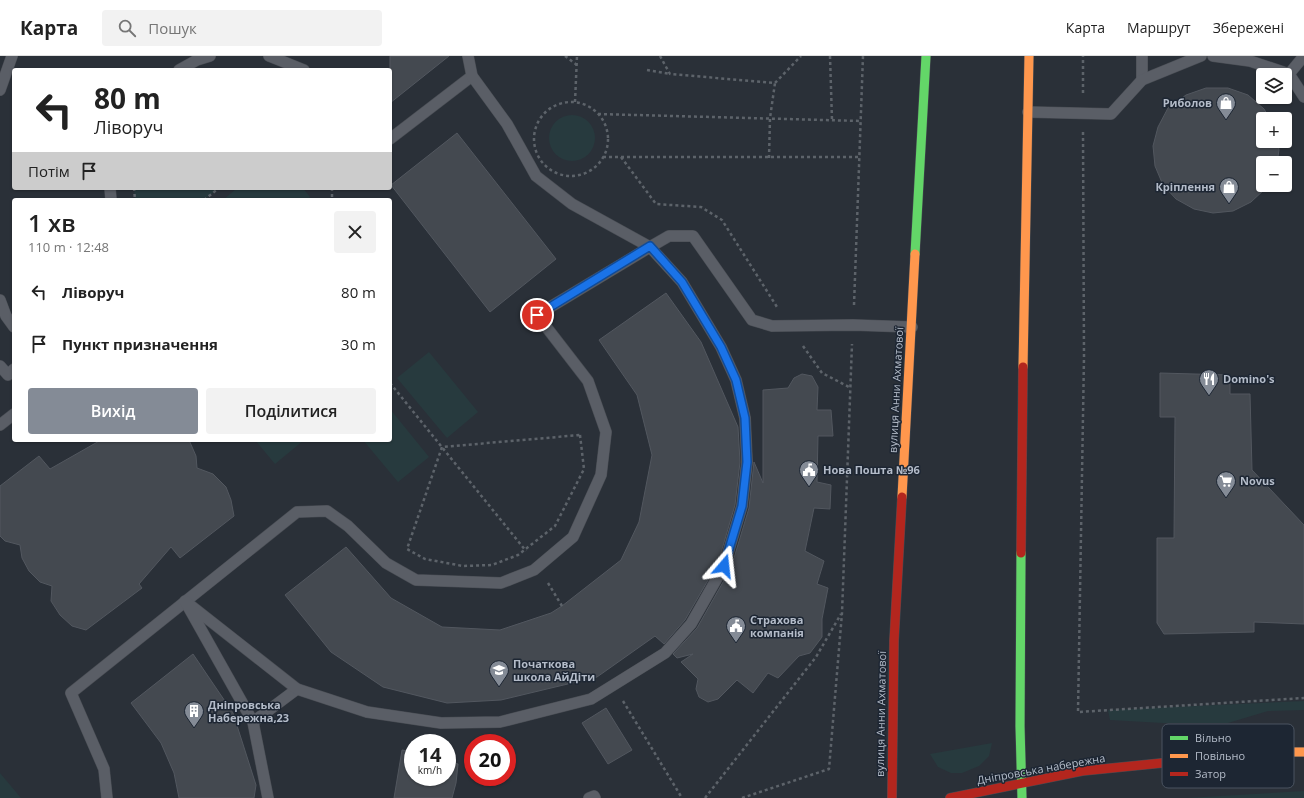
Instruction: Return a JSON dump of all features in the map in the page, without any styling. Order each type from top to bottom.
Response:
[{"type":"main road","name":"вулиця Анни Ахматової","points":[[892,798],[894,641],[926,56]]},
{"type":"main road","points":[[1022,798],[1020,718],[1023,357],[1029,56]]},
{"type":"main road","name":"Дніпровська набережна","points":[[950,798],[1082,771],[1162,763]]},
{"type":"lane","points":[[0,90],[12,56]]},
{"type":"lane","points":[[183,68],[197,60],[210,56]]},
{"type":"lane","points":[[269,56],[299,68]]},
{"type":"lane","points":[[185,601],[297,689],[367,712],[441,723],[500,722],[591,698],[665,653],[691,624],[724,566],[742,506],[747,462],[745,418],[736,380],[721,347],[682,282],[650,246],[572,204],[536,176],[507,124],[472,76],[468,56]]},
{"type":"lane","points":[[1142,56],[1142,80]]},
{"type":"lane","points":[[1028,112],[1111,114],[1142,80],[1201,56]]},
{"type":"lane","points":[[1212,56],[1250,61],[1272,68]]},
{"type":"lane","points":[[1292,71],[1304,56]]},
{"type":"lane","points":[[392,137],[472,76]]},
{"type":"lane","points":[[1292,77],[1304,97]]},
{"type":"lane","points":[[107,798],[104,769],[71,693],[297,512],[327,511],[348,526],[386,563],[416,580],[501,583],[534,570],[573,537],[601,474],[606,432],[588,381],[537,315],[650,246],[668,236],[693,236],[752,320],[772,326],[853,325],[912,327]]},
{"type":"lane","points":[[0,300],[6,316],[12,324]]},
{"type":"lane","points":[[0,366],[8,375],[12,371]]},
{"type":"lane","points":[[0,425],[12,416]]},
{"type":"lane","points":[[185,601],[253,722],[268,798]]},
{"type":"lane","points":[[253,722],[297,689]]},
{"type":"lane","points":[[589,798],[594,796],[595,798]]},
{"type":"path","points":[[565,56],[577,65]]},
{"type":"path","points":[[576,102],[577,56]]},
{"type":"path","points":[[660,56],[670,74]]},
{"type":"path","points":[[769,158],[770,118],[775,83],[801,56]]},
{"type":"path","points":[[830,56],[832,120]]},
{"type":"path","points":[[742,798],[829,769],[842,613],[863,56]]},
{"type":"path","points":[[1083,56],[1084,357],[1078,712],[1304,698]]},
{"type":"path","points":[[647,70],[670,74],[775,83]]},
{"type":"path","points":[[576,102],[588,106],[598,114],[605,125],[608,137],[603,157],[594,167],[583,173],[571,176],[549,169],[541,160],[535,148],[534,135],[538,123],[545,112],[563,103],[576,102]]},
{"type":"path","points":[[598,114],[861,121]]},
{"type":"path","points":[[603,157],[859,157]]},
{"type":"path","points":[[206,198],[216,190]]},
{"type":"path","points":[[775,304],[822,373],[851,388]]},
{"type":"path","points":[[392,385],[526,549],[562,606]]},
{"type":"path","points":[[580,435],[584,469],[555,526],[518,555],[492,565],[463,566],[425,559],[407,549],[442,447],[580,435]]},
{"type":"path","points":[[705,798],[816,657],[842,613]]},
{"type":"path","points":[[614,685],[682,798]]},
{"type":"green space","points":[[572,115],[585,119],[591,125],[595,138],[591,151],[585,157],[572,161],[559,157],[553,151],[549,138],[553,125],[559,119]]},
{"type":"green space","points":[[134,190],[216,190],[206,198],[135,198]]},
{"type":"green space","points":[[235,190],[305,190],[310,197],[309,198],[225,198]]},
{"type":"green space","points":[[429,352],[478,412],[447,438],[397,378]]},
{"type":"green space","points":[[392,411],[429,457],[398,482],[365,442],[392,442]]},
{"type":"green space","points":[[257,442],[302,442],[275,464]]},
{"type":"green space","points":[[1304,701],[1304,710],[1268,711],[1228,723],[1163,723],[1110,720],[1108,710]]},
{"type":"green space","points":[[992,743],[989,756],[979,766],[962,773],[951,773],[938,767],[930,754]]},
{"type":"green space","points":[[0,773],[21,798],[0,798]]},
{"type":"green space","points":[[1304,791],[1304,798],[1186,798]]},
{"type":"building","points":[[390,56],[449,56],[392,101],[392,68],[390,68]]},
{"type":"building","points":[[1206,88],[1228,88],[1248,95],[1256,102],[1256,104],[1258,104],[1264,109],[1266,112],[1256,112],[1256,148],[1279,148],[1279,150],[1278,156],[1256,156],[1256,192],[1262,192],[1251,202],[1233,211],[1213,213],[1194,209],[1176,199],[1163,185],[1155,166],[1153,146],[1158,127],[1168,108],[1186,95]]},
{"type":"building","points":[[457,133],[556,259],[490,312],[392,186],[392,184]]},
{"type":"building","points":[[666,293],[701,342],[738,427],[740,462],[735,505],[718,563],[685,620],[664,644],[655,636],[597,677],[501,700],[447,703],[383,687],[331,652],[285,595],[346,547],[391,598],[442,627],[500,630],[551,613],[621,560],[639,522],[652,455],[637,395],[599,340]]},
{"type":"building","name":"Novus","points":[[1160,373],[1230,375],[1230,394],[1250,394],[1252,470],[1304,525],[1304,624],[1254,622],[1254,632],[1164,634],[1157,623],[1157,538],[1174,538],[1175,417],[1160,417]]},
{"type":"building","points":[[802,374],[812,376],[818,387],[817,410],[831,410],[833,436],[818,436],[817,482],[831,485],[830,509],[814,508],[805,551],[824,561],[817,584],[828,588],[822,619],[822,637],[810,653],[799,656],[778,678],[768,673],[753,693],[737,680],[718,699],[708,702],[699,697],[696,689],[698,679],[681,662],[693,654],[677,658],[673,654],[697,628],[731,568],[749,508],[754,462],[763,483],[763,390],[788,388],[794,378]]},
{"type":"building","points":[[97,442],[190,442],[196,456],[197,468],[213,474],[226,487],[231,500],[234,516],[180,558],[171,547],[139,584],[142,588],[86,630],[72,626],[60,615],[51,601],[52,586],[40,582],[29,571],[22,558],[20,545],[5,541],[0,536],[0,486],[39,456],[50,469]]},
{"type":"building","name":"Дніпровська Набережна,23","points":[[193,654],[233,713],[256,785],[254,798],[179,798],[174,773],[161,743],[131,703]]},
{"type":"building","points":[[606,708],[632,750],[608,764],[582,723]]},
{"type":"building","points":[[402,750],[404,750],[404,786],[455,786],[452,798],[394,798]]},
{"type":"building","points":[[456,763],[458,764],[456,783]]},
{"type":"traffic: fast","points":[[915,254],[926,56]]},
{"type":"traffic: fast","points":[[1021,553],[1020,726],[1022,798]]},
{"type":"traffic: slow","points":[[1023,367],[1029,56]]},
{"type":"traffic: slow","points":[[902,497],[915,254]]},
{"type":"traffic: slow","points":[[1294,752],[1304,752]]},
{"type":"traffic: jam","points":[[1021,553],[1023,367]]},
{"type":"traffic: jam","points":[[892,798],[894,641],[902,497]]},
{"type":"traffic: jam","points":[[950,798],[1082,771],[1162,763]]},
{"type":"place","name":"Риболов","points":[[1226,120]]},
{"type":"place","name":"Кріплення","points":[[1229,204]]},
{"type":"place","name":"Domino's","points":[[1209,396]]},
{"type":"place","name":"Нова Пошта №96","points":[[809,487]]},
{"type":"place","name":"Novus","points":[[1226,498]]},
{"type":"place","name":"Страхова компанія","points":[[736,643]]},
{"type":"place","name":"Початкова школа АйДіти","points":[[499,687]]},
{"type":"place","name":"Дніпровська Набережна,23","points":[[194,728]]},
{"type":"route","points":[[537,315],[650,246],[682,282],[721,347],[736,380],[745,418],[747,462],[742,506],[724,566]]}]
